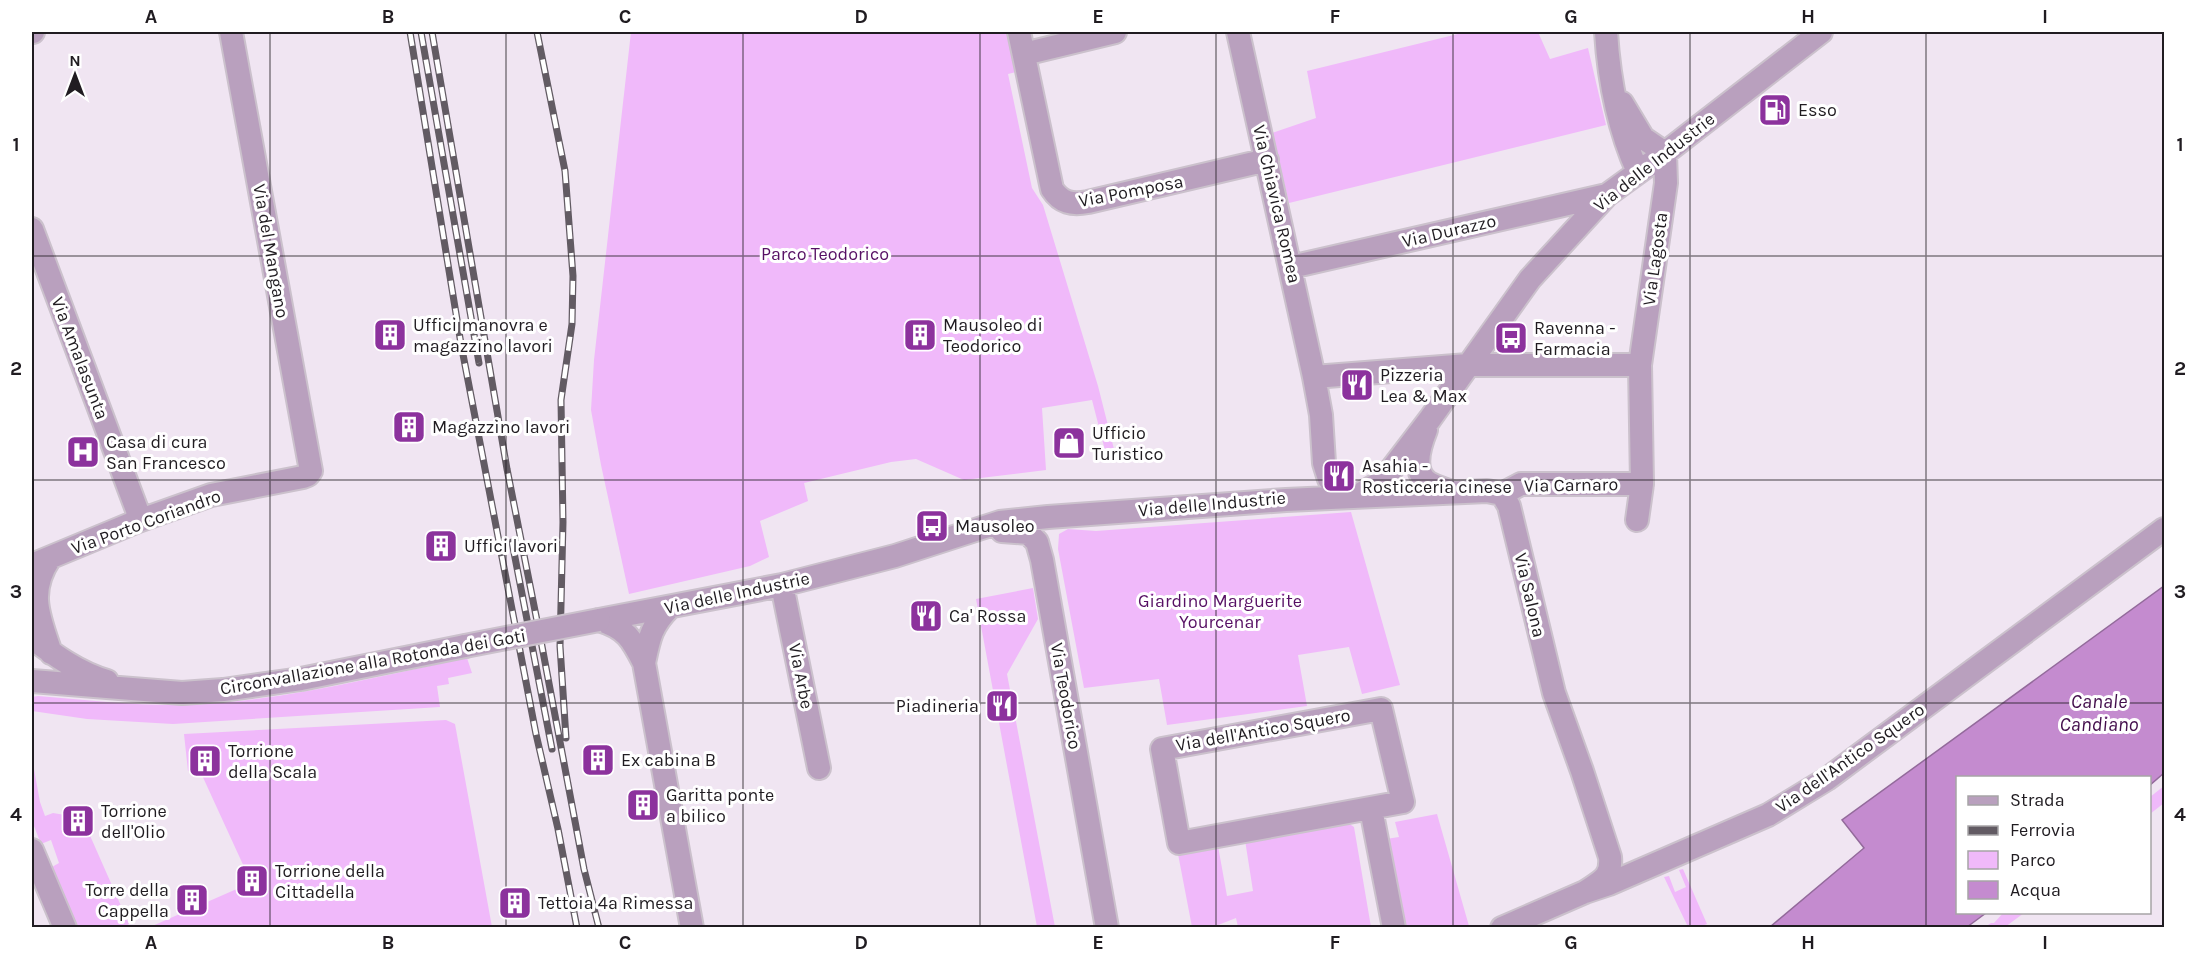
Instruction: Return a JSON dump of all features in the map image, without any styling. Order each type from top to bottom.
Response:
[{"type":"street","name":"Via del Mangano","points":[[231,32],[311,471]]},
{"type":"street","name":"Via Pomposa","points":[[1019,32],[1052,189],[1057,198],[1068,203],[1082,203],[1116,197],[1267,160]]},
{"type":"street","points":[[1024,54],[1115,32]]},
{"type":"street","name":"Via Chiavica Romea","points":[[1238,32],[1314,377],[1321,415],[1324,463]]},
{"type":"street","points":[[1606,32],[1607,53],[1620,125],[1638,172]]},
{"type":"street","name":"Via delle Industrie","points":[[1355,497],[1378,484],[1430,419],[1530,279],[1607,195],[1821,32]]},
{"type":"street","points":[[1614,90],[1640,134],[1665,153]]},
{"type":"street","name":"Via Lagosta","points":[[1637,520],[1642,484],[1640,365],[1666,183],[1665,153]]},
{"type":"street","name":"Via Durazzo","points":[[1291,267],[1607,195]]},
{"type":"street","name":"Via Amalasunta","points":[[32,229],[137,510],[138,521]]},
{"type":"street","points":[[1314,377],[1468,365],[1640,365]]},
{"type":"street","points":[[1430,419],[1419,448],[1419,469],[1426,482],[1452,492]]},
{"type":"street","points":[[1324,463],[1329,479],[1340,491],[1355,497]]},
{"type":"street","name":"Via delle Industrie","points":[[599,620],[782,585],[895,556],[1000,522],[1286,500],[1302,492],[1316,479],[1324,463]]},
{"type":"street","name":"Via Porto Coriandro","points":[[51,653],[34,597],[41,562],[138,521],[211,495],[303,477],[311,471]]},
{"type":"street","name":"Via Carnaro","points":[[1502,494],[1521,484],[1642,484]]},
{"type":"street","points":[[1286,500],[1487,491],[1502,494]]},
{"type":"street","name":"Via Salona","points":[[1502,494],[1509,506],[1554,693],[1610,857],[1611,869],[1605,879],[1585,892]]},
{"type":"street","name":"Via dell'Antico Squero","points":[[1502,927],[1609,884],[1768,815],[1817,785],[2164,529]]},
{"type":"street","name":"Via Teodorico","points":[[963,533],[1009,531],[1028,533],[1037,542],[1107,927]]},
{"type":"street","name":"Via Arbe","points":[[782,585],[819,768]]},
{"type":"street","points":[[644,663],[650,634],[658,619],[669,608]]},
{"type":"street","points":[[599,620],[613,624],[624,632],[634,642],[644,663],[692,927]]},
{"type":"street","name":"Circonvallazione alla Rotonda dei Goti","points":[[33,682],[182,693],[223,690],[301,678],[599,620]]},
{"type":"street","name":"Circonvallazione alla Rotonda dei Goti","points":[[32,638],[51,653],[93,677],[146,691]]},
{"type":"street","name":"Via dell'Antico Squero","points":[[1381,709],[1403,802],[1371,809],[1179,843],[1162,748],[1381,709]]},
{"type":"street","points":[[1371,809],[1394,927]]},
{"type":"street","points":[[32,850],[65,927]]},
{"type":"green space","name":"Parco Teodorico","points":[[631,32],[1008,32],[1016,72],[1008,74],[1032,188],[1043,205],[1098,386],[1117,461],[1108,462],[1092,400],[1042,408],[1046,470],[964,480],[916,459],[891,462],[804,483],[808,501],[760,521],[769,557],[750,566],[629,594],[591,410],[594,360]]},
{"type":"green space","points":[[1466,32],[1538,32],[1550,59],[1588,48],[1606,125],[1289,203],[1272,133],[1316,118],[1307,71]]},
{"type":"green space","name":"Giardino Marguerite Yourcenar","points":[[1351,512],[1400,685],[1362,694],[1349,647],[1298,655],[1307,706],[1167,725],[1159,679],[1084,688],[1058,549],[1059,534],[1068,529],[1096,531]]},
{"type":"green space","points":[[1033,588],[1038,619],[1007,674],[1055,927],[1037,927],[976,599]]},
{"type":"green space","points":[[467,658],[472,673],[448,678],[449,684],[437,686],[440,707],[173,724],[87,719],[32,711],[32,697],[38,696],[169,705],[258,699],[329,687]]},
{"type":"green space","points":[[446,720],[455,724],[492,927],[150,927],[239,888],[246,894],[259,894],[266,883],[261,871],[253,867],[245,869],[201,773],[213,771],[216,768],[218,753],[206,746],[197,748],[191,759],[194,768],[188,771],[184,734]]},
{"type":"green space","points":[[32,758],[40,802],[45,816],[53,813],[65,815],[64,823],[70,833],[79,835],[88,831],[129,924],[124,927],[77,927],[52,867],[59,863],[51,840],[41,844],[32,821]]},
{"type":"green space","points":[[2164,786],[2164,803],[2151,813],[2151,796]]},
{"type":"green space","points":[[1437,814],[1469,926],[1402,927],[1386,839],[1399,837],[1395,822]]},
{"type":"green space","points":[[1345,821],[1354,827],[1371,927],[1238,927],[1236,918],[1213,927],[1192,927],[1178,854],[1218,846],[1227,896],[1253,891],[1245,840]]},
{"type":"green space","points":[[1683,869],[1707,924],[1699,927],[1688,927],[1664,877],[1669,876],[1675,892],[1686,887],[1679,870]]},
{"type":"green space","points":[[2002,914],[2023,914],[2005,927],[1985,927],[1994,923]]},
{"type":"water","name":"Canale Candiano","points":[[2164,586],[2164,773],[2151,784],[2151,776],[1956,776],[1956,914],[1985,914],[1967,927],[1770,927],[1864,848],[1842,820]]},
{"type":"railway","points":[[410,32],[461,344],[536,734],[558,829],[577,928]]},
{"type":"railway","points":[[421,32],[479,363]]},
{"type":"railway","points":[[432,32],[507,469],[584,869],[599,928]]},
{"type":"railway","points":[[537,32],[565,171],[573,276],[572,324],[561,400],[563,522],[560,646],[566,738]]},
{"type":"railway","points":[[512,542],[552,749]]},
{"type":"place","name":"Esso","points":[[1775,110]]},
{"type":"place","name":"Uffici manovra e magazzino lavori","points":[[390,335]]},
{"type":"place","name":"Mausoleo di Teodorico","points":[[920,335]]},
{"type":"place","name":"Ravenna - Farmacia","points":[[1511,338]]},
{"type":"place","name":"Pizzeria Lea & Max","points":[[1357,385]]},
{"type":"place","name":"Magazzino lavori","points":[[409,427]]},
{"type":"place","name":"Ufficio Turistico","points":[[1069,443]]},
{"type":"place","name":"Casa di cura San Francesco","points":[[83,452]]},
{"type":"place","name":"Asahia - Rosticceria cinese","points":[[1339,476]]},
{"type":"place","name":"Mausoleo","points":[[932,526]]},
{"type":"place","name":"Uffici lavori","points":[[441,546]]},
{"type":"place","name":"Ca' Rossa","points":[[926,616]]},
{"type":"place","name":"Piadineria","points":[[1002,706]]},
{"type":"place","name":"Ex cabina B","points":[[598,760]]},
{"type":"place","name":"Torrione della Scala","points":[[205,761]]},
{"type":"place","name":"Garitta ponte a bilico","points":[[643,805]]},
{"type":"place","name":"Torrione dell'Olio","points":[[78,821]]},
{"type":"place","name":"Torrione della Cittadella","points":[[252,881]]},
{"type":"place","name":"Torre della Cappella","points":[[192,900]]},
{"type":"place","name":"Tettoia 4ª Rimessa","points":[[515,903]]}]
